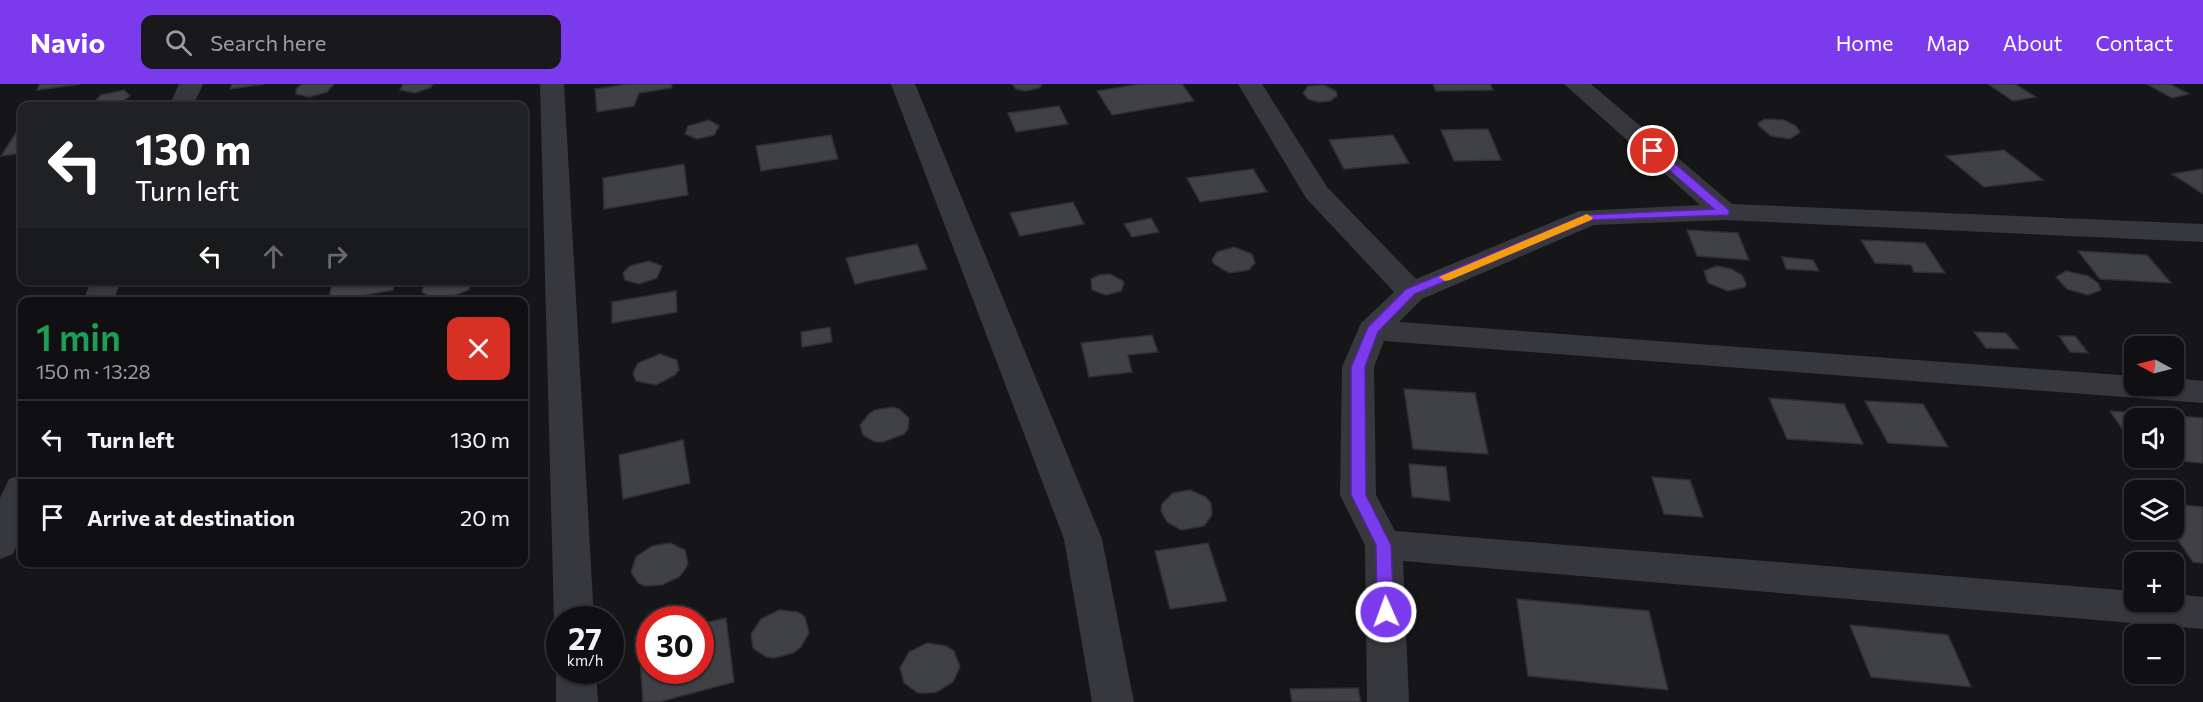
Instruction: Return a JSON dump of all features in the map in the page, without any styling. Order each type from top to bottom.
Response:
[{"type":"street","points":[[183,102],[191,84]]},
{"type":"street","points":[[552,84],[573,606]]},
{"type":"street","points":[[903,84],[1083,539],[1113,702]]},
{"type":"street","points":[[1250,84],[1316,192],[1411,292]]},
{"type":"street","points":[[1583,86],[1725,212]]},
{"type":"street","points":[[1388,702],[1384,545],[1358,495],[1358,367],[1372,330],[1411,292],[1589,217],[1725,212],[2203,233]]},
{"type":"street","points":[[1372,330],[2203,392]]},
{"type":"street","points":[[0,544],[18,498]]},
{"type":"street","points":[[1384,545],[2203,613]]},
{"type":"street","points":[[576,684],[577,702]]},
{"type":"building","points":[[40,84],[81,84],[37,90]]},
{"type":"building","points":[[232,84],[264,84],[230,89]]},
{"type":"building","points":[[302,84],[334,84],[327,92],[309,97],[296,94],[296,89]]},
{"type":"building","points":[[403,84],[433,84],[430,88],[415,93],[400,90]]},
{"type":"building","points":[[628,84],[671,84],[672,88],[639,93],[634,106],[597,112],[595,89]]},
{"type":"building","points":[[1012,84],[1042,84],[1039,88],[1025,91],[1016,89]]},
{"type":"building","points":[[1140,84],[1182,84],[1194,101],[1112,115],[1097,91]]},
{"type":"building","points":[[1433,84],[1490,84],[1493,90],[1436,91]]},
{"type":"building","points":[[1988,84],[2015,84],[2036,97],[2013,101]]},
{"type":"building","points":[[2147,84],[2170,84],[2189,94],[2172,98]]},
{"type":"building","points":[[1324,85],[1336,91],[1337,96],[1330,101],[1319,102],[1308,99],[1303,93],[1308,86]]},
{"type":"building","points":[[124,90],[130,96],[121,102],[94,102],[101,95]]},
{"type":"building","points":[[1059,106],[1068,124],[1016,132],[1008,113]]},
{"type":"building","points":[[1765,119],[1784,120],[1796,126],[1800,132],[1790,139],[1771,136],[1759,126],[1758,123]]},
{"type":"building","points":[[709,120],[719,126],[714,135],[697,139],[685,134],[688,126]]},
{"type":"building","points":[[18,129],[18,154],[1,156]]},
{"type":"building","points":[[1488,129],[1501,160],[1454,161],[1441,130]]},
{"type":"building","points":[[831,135],[838,159],[761,171],[756,146]]},
{"type":"building","points":[[1393,135],[1409,163],[1344,169],[1329,140]]},
{"type":"building","points":[[2004,150],[2043,180],[1984,187],[1946,156]]},
{"type":"building","points":[[684,164],[688,195],[604,209],[603,178]]},
{"type":"building","points":[[1253,169],[1267,192],[1200,202],[1187,178]]},
{"type":"building","points":[[2203,169],[2203,194],[2172,174]]},
{"type":"building","points":[[1073,202],[1084,224],[1020,236],[1010,213]]},
{"type":"building","points":[[1151,218],[1159,232],[1132,237],[1124,224]]},
{"type":"building","points":[[1687,230],[1738,233],[1749,260],[1697,256]]},
{"type":"building","points":[[1861,240],[1925,243],[1945,273],[1914,272],[1911,265],[1875,263]]},
{"type":"building","points":[[917,244],[927,269],[855,284],[846,258]]},
{"type":"building","points":[[1234,247],[1252,254],[1255,263],[1249,270],[1229,273],[1214,264],[1212,260],[1217,252]]},
{"type":"building","points":[[2078,251],[2147,255],[2171,283],[2100,279]]},
{"type":"building","points":[[1782,257],[1813,260],[1819,271],[1786,269]]},
{"type":"building","points":[[649,261],[662,266],[657,278],[639,284],[625,280],[623,273],[630,266]]},
{"type":"building","points":[[1717,266],[1731,269],[1742,275],[1745,287],[1728,291],[1708,283],[1704,271]]},
{"type":"building","points":[[2066,271],[2088,276],[2098,283],[2101,290],[2088,295],[2067,289],[2056,277]]},
{"type":"building","points":[[1110,274],[1123,281],[1121,291],[1106,295],[1092,290],[1091,279],[1099,275]]},
{"type":"building","points":[[332,285],[394,285],[393,290],[355,297],[329,297]]},
{"type":"building","points":[[424,285],[472,285],[468,290],[451,297],[430,297],[422,292]]},
{"type":"building","points":[[676,291],[677,312],[612,323],[612,302]]},
{"type":"building","points":[[830,327],[832,342],[802,347],[801,332]]},
{"type":"building","points":[[1974,332],[2006,333],[2019,349],[1986,348]]},
{"type":"building","points":[[1152,335],[1158,352],[1128,355],[1132,372],[1089,377],[1081,343]]},
{"type":"building","points":[[2059,336],[2075,336],[2088,353],[2070,352]]},
{"type":"building","points":[[660,354],[677,360],[679,370],[675,375],[656,385],[636,381],[633,373],[638,363]]},
{"type":"building","points":[[1404,389],[1475,393],[1488,454],[1413,449]]},
{"type":"building","points":[[1769,398],[1844,404],[1863,444],[1787,439]]},
{"type":"building","points":[[1865,401],[1923,404],[1948,447],[1888,443]]},
{"type":"building","points":[[892,407],[899,409],[909,418],[908,429],[904,434],[883,442],[875,442],[863,435],[860,425],[869,414],[875,410]]},
{"type":"building","points":[[2110,411],[2124,412],[2124,431]]},
{"type":"building","points":[[2184,417],[2203,418],[2203,463],[2184,461]]},
{"type":"building","points":[[683,440],[690,483],[623,499],[619,455]]},
{"type":"building","points":[[1409,464],[1446,467],[1450,501],[1412,497]]},
{"type":"building","points":[[1652,477],[1690,480],[1703,517],[1664,514]]},
{"type":"building","points":[[1190,490],[1206,497],[1211,503],[1212,515],[1204,526],[1181,530],[1167,522],[1161,511],[1162,504],[1173,493]]},
{"type":"building","points":[[2184,505],[2203,507],[2203,563],[2193,562],[2178,540],[2184,540]]},
{"type":"building","points":[[670,543],[685,550],[688,564],[684,571],[679,577],[662,585],[645,586],[638,583],[631,572],[636,557],[652,546]]},
{"type":"building","points":[[1208,543],[1227,601],[1170,609],[1155,551]]},
{"type":"building","points":[[1517,599],[1649,611],[1668,690],[1528,676]]},
{"type":"building","points":[[779,610],[798,612],[805,617],[809,633],[801,647],[793,653],[774,658],[766,657],[753,648],[751,634],[761,619]]},
{"type":"building","points":[[726,618],[734,682],[659,702],[643,702],[642,684],[714,684],[714,621]]},
{"type":"building","points":[[1850,625],[1948,635],[1971,687],[1871,677]]},
{"type":"building","points":[[927,643],[946,646],[954,651],[960,667],[953,682],[937,692],[918,693],[904,683],[900,668],[909,652]]},
{"type":"building","points":[[1358,688],[1361,702],[1292,702],[1290,689]]},
{"type":"slow traffic","points":[[1445,277],[1587,218]]},
{"type":"route","points":[[1386,612],[1384,545],[1358,495],[1358,367],[1372,330],[1411,292],[1589,217],[1725,212],[1653,151]]}]
